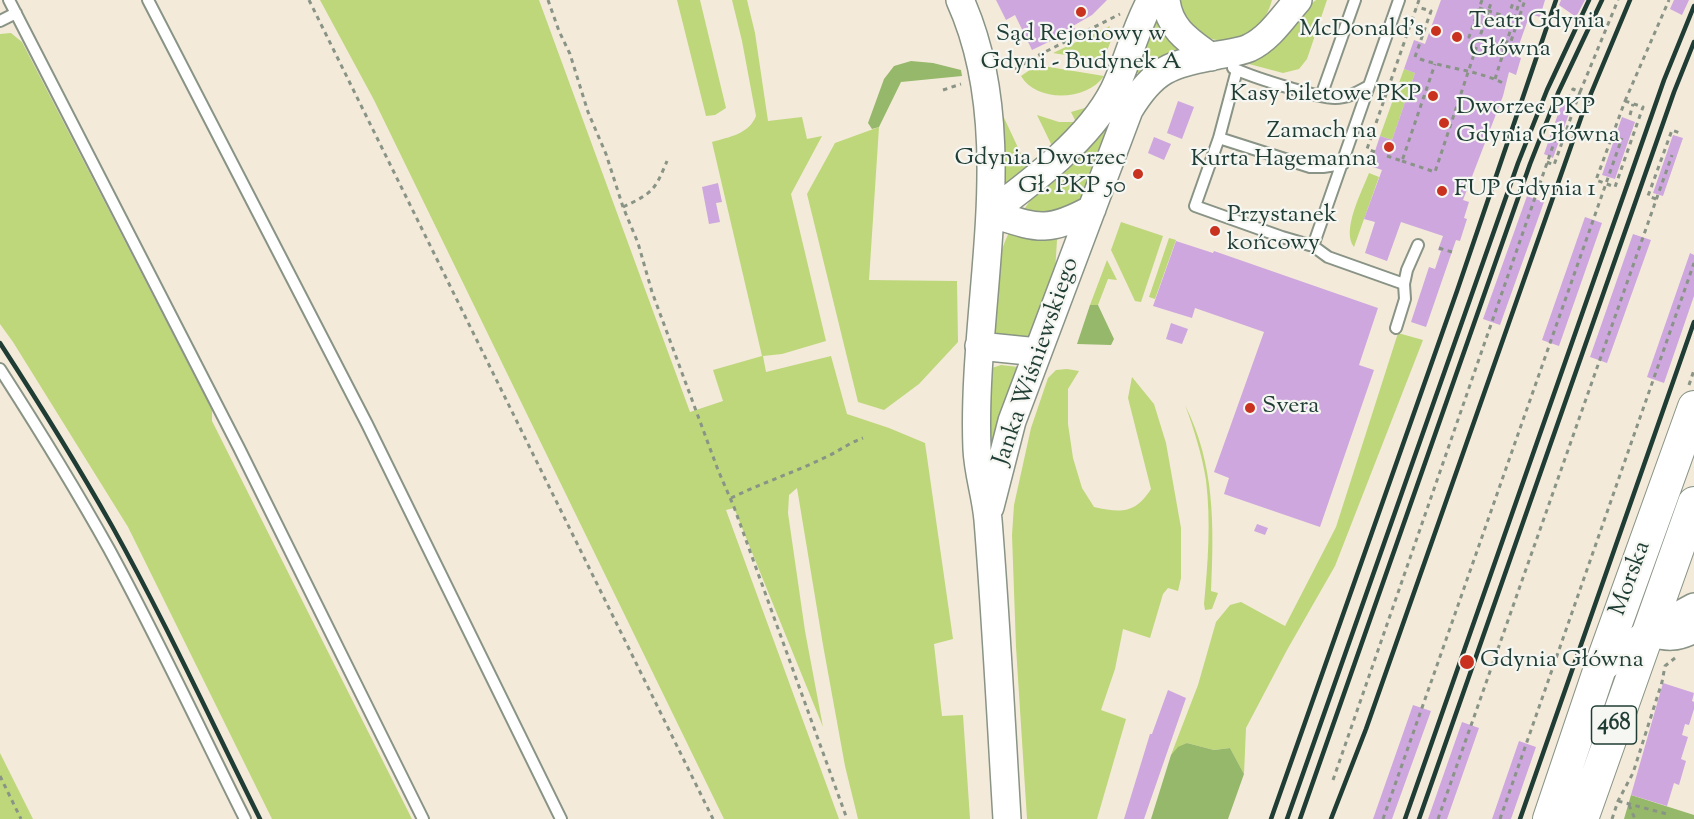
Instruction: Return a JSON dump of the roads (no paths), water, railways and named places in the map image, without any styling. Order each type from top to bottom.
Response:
[{"type":"main road","name":"Janka Wiśniewskiego","points":[[960,0],[975,39],[990,112],[990,213],[979,346],[977,450],[988,517],[1007,819]]},
{"type":"main road","points":[[990,213],[1062,153],[1096,117],[1114,89],[1150,0]]},
{"type":"main road","points":[[1166,0],[1173,24],[1182,36],[1211,57]]},
{"type":"main road","name":"Janka Wiśniewskiego","points":[[988,517],[1012,421],[1129,110],[1147,83],[1159,73],[1189,60],[1250,47],[1263,40],[1281,11],[1298,0]]},
{"type":"main road","points":[[990,213],[1035,227],[1052,226],[1092,209]]},
{"type":"main road","points":[[979,346],[1038,352]]},
{"type":"main road","name":"Morska","points":[[1549,819],[1599,671],[1694,407]]},
{"type":"main road","name":"Morska","points":[[1582,819],[1693,509]]},
{"type":"main road","points":[[1641,554],[1648,632]]},
{"type":"main road","points":[[1599,671],[1648,632],[1694,607]]},
{"type":"main road","points":[[1648,632],[1666,638],[1694,629]]},
{"type":"lane","points":[[9,0],[244,458],[423,819]]},
{"type":"lane","points":[[148,0],[366,424],[561,819]]},
{"type":"lane","points":[[1321,96],[1355,0]]},
{"type":"lane","points":[[1313,246],[1399,0]]},
{"type":"lane","points":[[0,21],[16,13]]},
{"type":"lane","points":[[1211,57],[1237,70],[1321,96],[1334,98],[1349,96],[1369,86]]},
{"type":"lane","points":[[1237,70],[1219,138],[1195,206],[1313,246],[1328,257],[1404,284]]},
{"type":"lane","points":[[1219,138],[1310,167],[1343,164]]},
{"type":"lane","points":[[1396,328],[1405,299],[1404,284],[1407,270],[1418,245]]},
{"type":"lane","points":[[0,369],[109,550],[156,639],[244,819]]},
{"type":"railway","points":[[1271,819],[1457,291],[1556,0]]},
{"type":"railway","points":[[1287,819],[1518,163],[1547,90],[1589,0]]},
{"type":"railway","points":[[1300,819],[1530,164],[1558,93],[1602,0]]},
{"type":"railway","points":[[1331,819],[1366,729],[1582,115],[1630,0]]},
{"type":"railway","points":[[1405,819],[1664,80],[1694,6]]},
{"type":"railway","points":[[1419,819],[1674,92],[1694,42]]},
{"type":"railway","points":[[1520,819],[1694,322]]},
{"type":"railway","points":[[0,343],[58,434],[132,562],[260,819]]},
{"type":"place","name":"Sąd Rejonowy w Gdyni - Budynek A","points":[[1081,12]]},
{"type":"place","name":"McDonald's","points":[[1436,31]]},
{"type":"place","name":"Teatr Gdynia Główna","points":[[1457,37]]},
{"type":"place","name":"Kasy biletowe PKP","points":[[1433,96]]},
{"type":"place","name":"Dworzec PKP Gdynia Główna","points":[[1444,123]]},
{"type":"place","name":"Zamach na Kurta Hagemanna","points":[[1389,147]]},
{"type":"place","name":"Gdynia Dworzec Gł. PKP 50","points":[[1138,174]]},
{"type":"place","name":"FUP Gdynia 1","points":[[1442,191]]},
{"type":"place","name":"Przystanek końcowy","points":[[1215,231]]},
{"type":"place","name":"Svera","points":[[1250,408]]},
{"type":"place","name":"Gdynia Główna","points":[[1467,662]]}]
